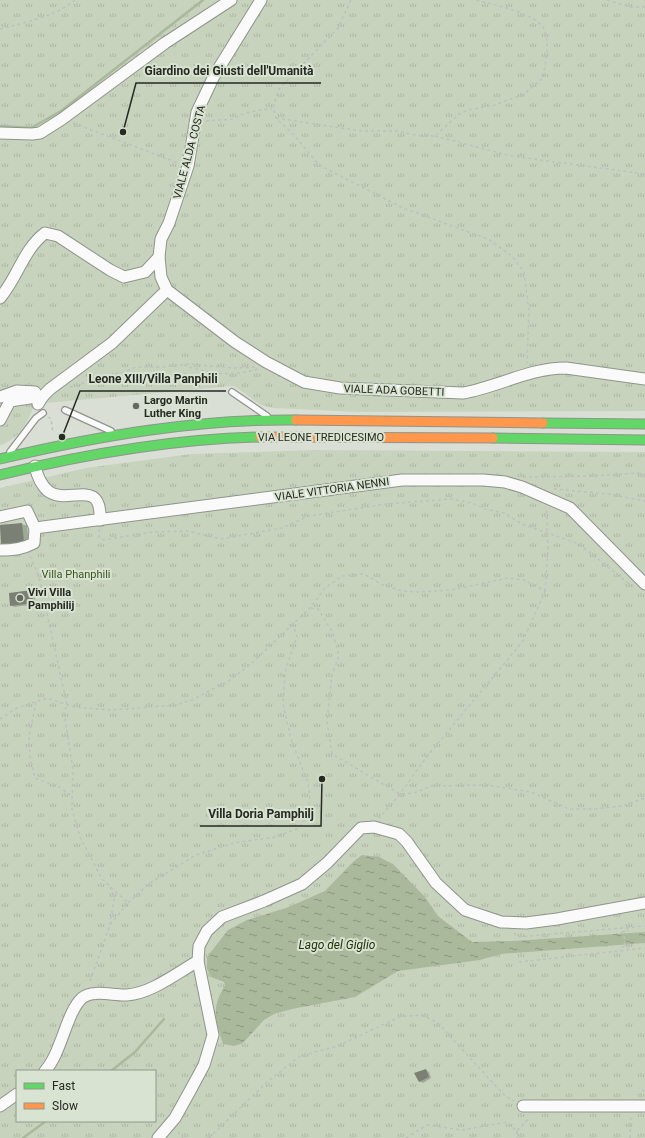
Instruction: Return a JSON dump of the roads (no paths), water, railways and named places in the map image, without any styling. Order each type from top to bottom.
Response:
[{"type":"main road","name":"VIA LEONE TREDICESIMO","points":[[2,458],[55,445],[116,434],[219,422],[276,420],[645,424]]},
{"type":"main road","name":"VIA LEONE TREDICESIMO","points":[[0,475],[35,466],[139,446],[233,437],[295,436],[645,440]]},
{"type":"street","points":[[0,134],[40,133],[62,119],[165,43],[231,0]]},
{"type":"street","name":"VIALE ALDA COSTA","points":[[167,290],[161,276],[159,257],[161,238],[169,223],[188,166],[198,112],[214,76],[261,0]]},
{"type":"street","points":[[0,298],[8,289],[24,255],[35,240],[45,233],[58,236],[110,270],[124,277],[145,272],[159,257]]},
{"type":"street","points":[[0,420],[10,401],[43,400],[112,343],[167,290]]},
{"type":"street","name":"VIALE ADA GOBETTI","points":[[167,290],[235,342],[293,377],[314,385],[340,388],[463,393],[481,390],[526,373],[543,369],[566,368],[645,379]]},
{"type":"street","points":[[0,397],[17,392],[39,392],[43,400]]},
{"type":"street","points":[[35,466],[42,485],[50,492],[59,495],[83,494],[96,500],[100,507],[100,520]]},
{"type":"street","name":"VIALE VITTORIA NENNI","points":[[35,528],[402,480],[483,480],[505,482],[541,495],[570,508],[642,587]]},
{"type":"street","points":[[0,517],[27,510],[35,528],[34,543],[26,547],[13,550],[0,550]]},
{"type":"street","points":[[158,1138],[174,1118],[204,1065],[212,1035],[198,961],[199,946],[207,931],[222,917],[264,901],[302,884],[327,863],[354,833],[361,828],[374,827],[398,834],[407,842],[436,883],[465,910],[502,922],[520,923],[557,919],[645,903]]},
{"type":"street","points":[[46,1070],[57,1053],[77,1004],[84,997],[98,994],[127,995],[144,992],[198,961]]},
{"type":"street","points":[[0,1106],[16,1095]]},
{"type":"street","points":[[523,1106],[645,1106]]},
{"type":"lane","points":[[232,392],[253,407],[276,420]]},
{"type":"lane","points":[[2,458],[32,424],[37,416],[43,400]]},
{"type":"lane","points":[[65,410],[116,434]]},
{"type":"water","name":"Lago del Giglio","points":[[362,855],[379,857],[393,864],[425,897],[438,916],[472,942],[513,941],[645,932],[645,943],[501,954],[480,960],[398,971],[355,997],[274,1014],[264,1020],[243,1043],[234,1046],[223,1044],[216,1020],[216,1007],[225,985],[224,982],[211,977],[207,969],[207,957],[228,930],[247,920],[286,908],[325,891],[353,862]]},
{"type":"waterway","points":[[0,126],[31,128],[61,111],[203,0]]},
{"type":"waterway","points":[[112,1070],[135,1052],[164,1019]]},
{"type":"waterway","points":[[23,1138],[45,1122]]},
{"type":"place","name":"Giardino dei Giusti dell'Umanità","points":[[123,132]]},
{"type":"place","name":"Largo Martin Luther King","points":[[136,406]]},
{"type":"place","name":"Leone XIII/Villa Panphili","points":[[62,437]]},
{"type":"place","name":"Vivi Villa Pamphilij","points":[[20,598]]},
{"type":"place","name":"Villa Doria Pamphilj","points":[[322,779]]},
{"type":"park label","name":"Villa Phanphili","points":[[76,574]]}]
